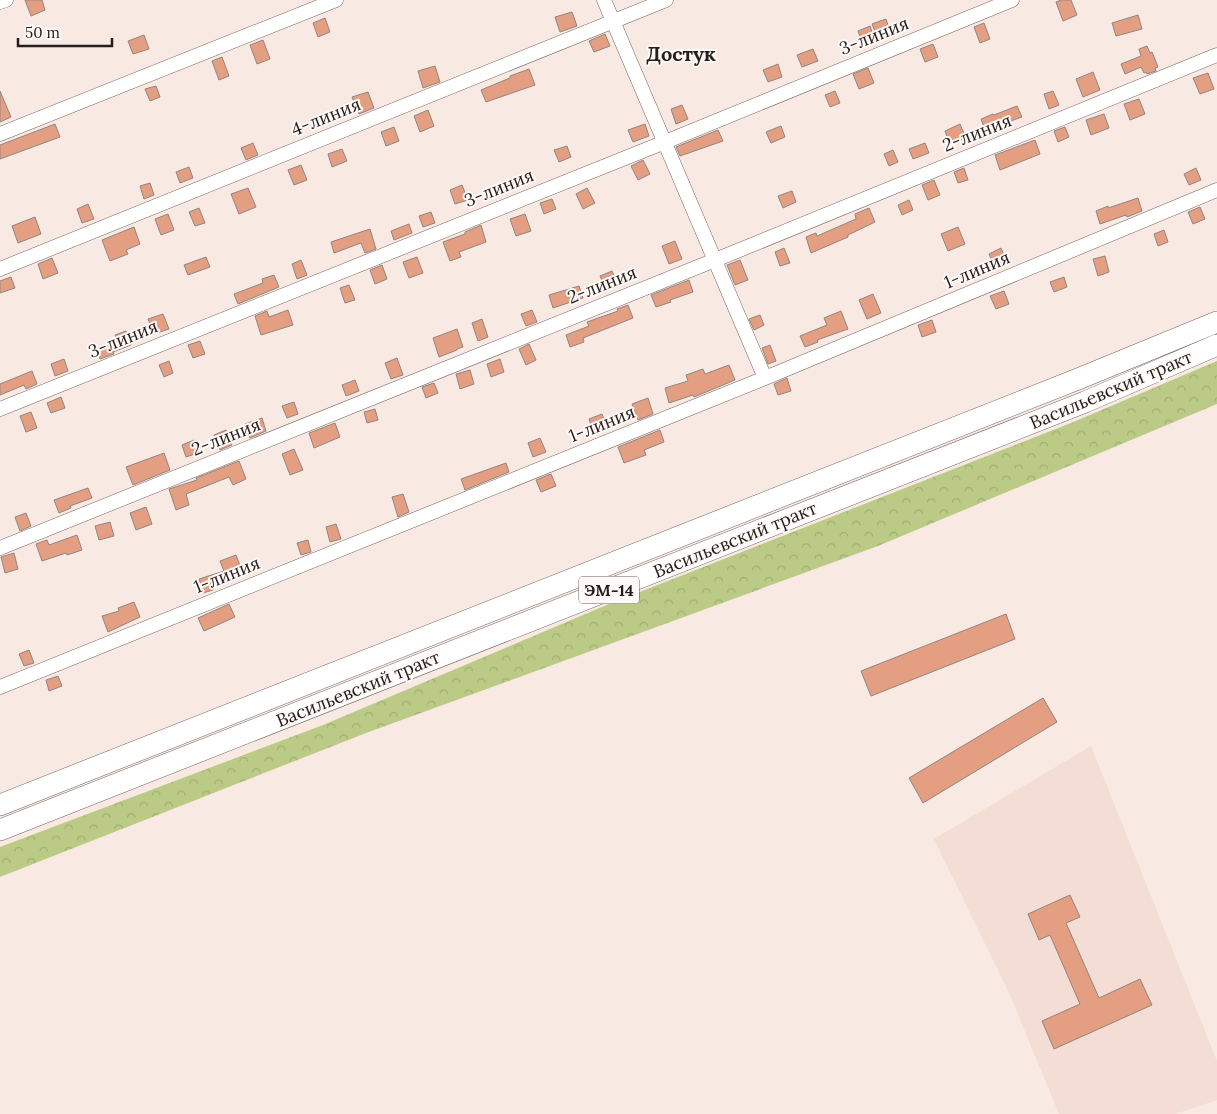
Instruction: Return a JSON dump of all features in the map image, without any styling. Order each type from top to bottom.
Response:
[{"type":"main road","name":"Васильевский тракт","points":[[0,805],[1078,379],[1217,322]]},
{"type":"main road","name":"Васильевский тракт","points":[[0,830],[1079,405],[1217,345]]},
{"type":"street","points":[[0,2],[6,0]]},
{"type":"street","points":[[0,134],[336,0]]},
{"type":"street","points":[[604,0],[765,378]]},
{"type":"street","name":"4-линия","points":[[0,269],[666,0]]},
{"type":"street","name":"3-линия","points":[[0,409],[665,142],[1012,0]]},
{"type":"street","name":"2-линия","points":[[0,548],[715,260],[1217,55]]},
{"type":"street","name":"1-линия","points":[[0,688],[765,378],[1217,190]]},
{"type":"shaded area","points":[[1091,746],[1217,1061],[1217,1100],[1175,1114],[1059,1114],[1010,995],[934,839]]},
{"type":"green space","points":[[1217,361],[1217,404],[878,546],[366,733],[0,877],[0,847],[323,725],[609,604],[1071,423]]},
{"type":"building","points":[[25,0],[42,0],[45,10],[31,16]]},
{"type":"building","points":[[1071,0],[1077,15],[1063,21],[1056,2]]},
{"type":"building","points":[[572,12],[577,26],[560,32],[555,17]]},
{"type":"building","points":[[1138,15],[1142,29],[1116,36],[1112,23]]},
{"type":"building","points":[[325,18],[330,32],[318,37],[313,23]]},
{"type":"building","points":[[886,19],[889,28],[876,34],[872,24]]},
{"type":"building","points":[[984,23],[990,39],[980,43],[974,27]]},
{"type":"building","points":[[870,26],[874,37],[862,42],[858,31]]},
{"type":"building","points":[[605,34],[610,46],[594,52],[589,41]]},
{"type":"building","points":[[144,35],[149,49],[133,54],[128,41]]},
{"type":"building","points":[[263,40],[270,59],[257,64],[250,45]]},
{"type":"building","points":[[933,44],[938,57],[925,62],[920,49]]},
{"type":"building","points":[[1147,46],[1150,53],[1152,52],[1158,67],[1155,68],[1156,71],[1147,74],[1146,72],[1144,73],[1141,67],[1125,74],[1121,64],[1141,56],[1139,49]]},
{"type":"building","points":[[813,49],[818,61],[802,67],[797,55]]},
{"type":"building","points":[[222,57],[229,76],[219,80],[212,61]]},
{"type":"building","points":[[778,64],[782,77],[768,82],[763,70]]},
{"type":"building","points":[[435,66],[440,82],[423,88],[418,71]]},
{"type":"building","points":[[868,68],[874,83],[859,89],[853,74]]},
{"type":"building","points":[[529,69],[535,85],[486,102],[481,90]]},
{"type":"building","points":[[1093,72],[1100,90],[1083,97],[1076,79]]},
{"type":"building","points":[[1208,73],[1214,89],[1200,94],[1193,78]]},
{"type":"building","points":[[156,86],[160,97],[150,101],[145,89]]},
{"type":"building","points":[[0,91],[11,117],[0,122]]},
{"type":"building","points":[[835,91],[840,103],[830,107],[825,95]]},
{"type":"building","points":[[1053,91],[1059,105],[1049,109],[1044,94]]},
{"type":"building","points":[[368,92],[374,108],[359,114],[352,97]]},
{"type":"building","points":[[1139,99],[1145,114],[1130,120],[1124,104]]},
{"type":"building","points":[[682,105],[688,119],[676,124],[671,109]]},
{"type":"building","points":[[1017,106],[1022,117],[985,130],[981,119]]},
{"type":"building","points":[[428,110],[434,126],[420,132],[414,116]]},
{"type":"building","points":[[1104,114],[1109,128],[1091,135],[1086,120]]},
{"type":"building","points":[[55,124],[60,137],[0,159],[0,145]]},
{"type":"building","points":[[645,124],[649,136],[633,142],[628,130]]},
{"type":"building","points":[[960,124],[966,138],[950,144],[945,131]]},
{"type":"building","points":[[781,126],[785,137],[771,143],[766,132]]},
{"type":"building","points":[[394,127],[399,141],[386,146],[381,132]]},
{"type":"building","points":[[1065,127],[1069,137],[1058,142],[1054,131]]},
{"type":"building","points":[[718,130],[723,141],[680,156],[676,147]]},
{"type":"building","points":[[1035,140],[1040,154],[1000,170],[995,155]]},
{"type":"building","points":[[253,143],[258,155],[246,160],[241,148]]},
{"type":"building","points":[[925,143],[929,153],[913,159],[909,149]]},
{"type":"building","points":[[567,146],[571,157],[559,162],[554,150]]},
{"type":"building","points":[[342,149],[347,161],[332,167],[328,154]]},
{"type":"building","points":[[893,150],[898,162],[889,166],[884,154]]},
{"type":"building","points":[[643,160],[650,174],[638,180],[631,166]]},
{"type":"building","points":[[301,165],[307,180],[294,185],[288,170]]},
{"type":"building","points":[[189,167],[193,178],[180,183],[176,172]]},
{"type":"building","points":[[964,168],[968,180],[958,183],[954,172]]},
{"type":"building","points":[[1196,168],[1201,180],[1189,185],[1184,174]]},
{"type":"building","points":[[934,180],[940,195],[928,200],[922,185]]},
{"type":"building","points":[[150,183],[154,195],[144,199],[140,186]]},
{"type":"building","points":[[462,185],[468,200],[455,204],[450,190]]},
{"type":"building","points":[[248,188],[256,207],[239,214],[231,194]]},
{"type":"building","points":[[587,188],[595,203],[583,209],[576,194]]},
{"type":"building","points":[[792,191],[796,202],[783,208],[778,196]]},
{"type":"building","points":[[1138,198],[1142,211],[1100,224],[1096,211]]},
{"type":"building","points":[[552,199],[556,209],[544,214],[540,203]]},
{"type":"building","points":[[909,200],[913,210],[902,215],[898,205]]},
{"type":"building","points":[[88,204],[94,219],[82,223],[77,209]]},
{"type":"building","points":[[1200,207],[1205,219],[1193,224],[1188,212]]},
{"type":"building","points":[[199,208],[205,223],[195,226],[189,212]]},
{"type":"building","points":[[869,208],[875,222],[848,235],[848,237],[811,253],[806,237],[816,233],[817,236],[856,219],[855,214]]},
{"type":"building","points":[[431,212],[435,223],[423,227],[419,216]]},
{"type":"building","points":[[168,214],[174,230],[161,235],[155,219]]},
{"type":"building","points":[[525,214],[531,231],[516,236],[510,219]]},
{"type":"building","points":[[35,217],[41,234],[18,243],[12,226]]},
{"type":"building","points":[[409,224],[412,233],[394,240],[391,231]]},
{"type":"building","points":[[481,225],[486,242],[459,252],[461,257],[450,261],[443,242],[465,234],[465,232]]},
{"type":"building","points":[[134,227],[140,244],[126,250],[128,254],[110,261],[102,240]]},
{"type":"building","points":[[958,227],[965,244],[948,251],[941,234]]},
{"type":"building","points":[[370,229],[376,249],[365,253],[361,243],[334,253],[331,242]]},
{"type":"building","points":[[1164,230],[1168,242],[1158,246],[1154,234]]},
{"type":"building","points":[[675,241],[682,259],[669,264],[662,246]]},
{"type":"building","points":[[784,248],[790,263],[780,266],[775,252]]},
{"type":"building","points":[[1001,248],[1007,262],[995,268],[989,254]]},
{"type":"building","points":[[1105,256],[1109,272],[1098,276],[1093,259]]},
{"type":"building","points":[[206,257],[210,267],[188,275],[184,265]]},
{"type":"building","points":[[417,257],[423,273],[409,278],[403,262]]},
{"type":"building","points":[[52,258],[58,273],[43,279],[38,264]]},
{"type":"building","points":[[301,260],[307,275],[297,279],[292,264]]},
{"type":"building","points":[[740,260],[748,280],[735,285],[727,265]]},
{"type":"building","points":[[382,265],[387,279],[375,284],[370,270]]},
{"type":"building","points":[[612,271],[617,283],[605,288],[600,276]]},
{"type":"building","points":[[274,275],[279,287],[238,304],[234,294],[263,283],[262,279]]},
{"type":"building","points":[[11,277],[15,288],[0,293],[0,281]]},
{"type":"building","points":[[1064,277],[1067,287],[1054,292],[1050,282]]},
{"type":"building","points":[[689,280],[693,292],[656,307],[651,295]]},
{"type":"building","points":[[349,285],[355,300],[345,303],[340,288]]},
{"type":"building","points":[[579,286],[583,298],[553,308],[549,295]]},
{"type":"building","points":[[1004,291],[1009,304],[996,309],[990,296]]},
{"type":"building","points":[[873,294],[881,313],[867,319],[859,300]]},
{"type":"building","points":[[628,305],[633,318],[583,338],[584,342],[570,347],[566,335],[589,326],[587,322],[618,311],[617,309]]},
{"type":"building","points":[[288,310],[293,325],[261,335],[255,316],[267,311],[269,317]]},
{"type":"building","points":[[532,310],[537,322],[526,326],[521,314]]},
{"type":"building","points":[[841,311],[848,329],[817,340],[818,342],[805,347],[800,336],[827,325],[824,318]]},
{"type":"building","points":[[163,314],[169,329],[154,334],[148,319]]},
{"type":"building","points":[[760,315],[764,325],[754,330],[749,319]]},
{"type":"building","points":[[482,319],[488,337],[478,341],[472,323]]},
{"type":"building","points":[[932,320],[936,332],[922,337],[918,325]]},
{"type":"building","points":[[457,329],[463,347],[439,357],[433,338]]},
{"type":"building","points":[[126,331],[131,345],[100,359],[96,348],[117,340],[115,335]]},
{"type":"building","points":[[200,341],[205,354],[193,358],[188,345]]},
{"type":"building","points":[[529,344],[536,360],[526,365],[519,349]]},
{"type":"building","points":[[770,345],[776,361],[768,364],[762,348]]},
{"type":"building","points":[[397,358],[403,375],[391,379],[385,363]]},
{"type":"building","points":[[64,359],[68,371],[55,376],[51,364]]},
{"type":"building","points":[[500,359],[504,372],[491,377],[487,364]]},
{"type":"building","points":[[169,361],[173,373],[164,377],[159,365]]},
{"type":"building","points":[[729,365],[735,380],[694,397],[693,395],[669,403],[665,388],[688,381],[686,375],[703,369],[705,374]]},
{"type":"building","points":[[470,370],[474,384],[460,389],[456,374]]},
{"type":"building","points":[[32,371],[37,384],[26,389],[24,385],[0,395],[0,384]]},
{"type":"building","points":[[787,378],[791,391],[778,395],[774,384]]},
{"type":"building","points":[[355,380],[359,391],[346,396],[342,385]]},
{"type":"building","points":[[434,383],[438,393],[426,398],[422,387]]},
{"type":"building","points":[[61,397],[65,408],[51,413],[47,403]]},
{"type":"building","points":[[648,398],[653,414],[638,420],[632,404]]},
{"type":"building","points":[[294,402],[298,414],[287,418],[282,406]]},
{"type":"building","points":[[375,409],[378,420],[367,423],[364,412]]},
{"type":"building","points":[[31,412],[37,428],[26,432],[20,416]]},
{"type":"building","points":[[602,414],[607,427],[593,432],[589,419]]},
{"type":"building","points":[[262,418],[266,431],[250,438],[245,424]]},
{"type":"building","points":[[335,423],[340,437],[314,448],[309,433]]},
{"type":"building","points":[[226,430],[232,445],[220,450],[214,435]]},
{"type":"building","points":[[660,430],[664,442],[644,450],[646,455],[624,463],[618,447]]},
{"type":"building","points":[[540,438],[546,452],[533,457],[528,443]]},
{"type":"building","points":[[194,440],[198,453],[186,457],[182,445]]},
{"type":"building","points":[[294,449],[303,470],[290,475],[282,454]]},
{"type":"building","points":[[164,453],[170,470],[133,485],[126,467]]},
{"type":"building","points":[[239,461],[246,479],[233,485],[229,477],[186,494],[189,505],[176,510],[169,489],[197,480],[196,478]]},
{"type":"building","points":[[506,463],[509,472],[465,490],[461,479]]},
{"type":"building","points":[[551,474],[556,486],[541,492],[536,480]]},
{"type":"building","points":[[88,488],[92,498],[70,506],[71,508],[59,513],[54,500]]},
{"type":"building","points":[[403,494],[409,512],[398,517],[392,497]]},
{"type":"building","points":[[146,507],[152,524],[136,530],[130,513]]},
{"type":"building","points":[[26,513],[31,526],[20,531],[15,517]]},
{"type":"building","points":[[110,522],[114,536],[99,540],[95,526]]},
{"type":"building","points":[[336,524],[341,539],[330,542],[326,527]]},
{"type":"building","points":[[77,535],[82,550],[42,561],[36,544],[47,540],[49,545]]},
{"type":"building","points":[[308,540],[311,552],[301,555],[297,543]]},
{"type":"building","points":[[14,553],[18,569],[5,573],[1,557]]},
{"type":"building","points":[[236,555],[244,576],[212,587],[213,590],[203,593],[199,579],[224,571],[220,561]]},
{"type":"building","points":[[134,602],[140,617],[108,632],[102,616],[119,611],[118,608]]},
{"type":"building","points":[[229,604],[235,617],[204,631],[198,618]]},
{"type":"building","points":[[1006,614],[1015,639],[871,696],[861,671]]},
{"type":"building","points":[[29,650],[34,663],[24,666],[19,654]]},
{"type":"building","points":[[58,676],[62,686],[49,691],[46,680]]},
{"type":"building","points":[[1043,698],[1057,722],[923,803],[909,778]]},
{"type":"building","points":[[1070,895],[1080,917],[1066,923],[1099,998],[1140,979],[1152,1005],[1054,1049],[1042,1021],[1080,1004],[1050,935],[1039,940],[1028,914]]},
{"type":"district","name":"Достук","points":[[681,54]]}]
